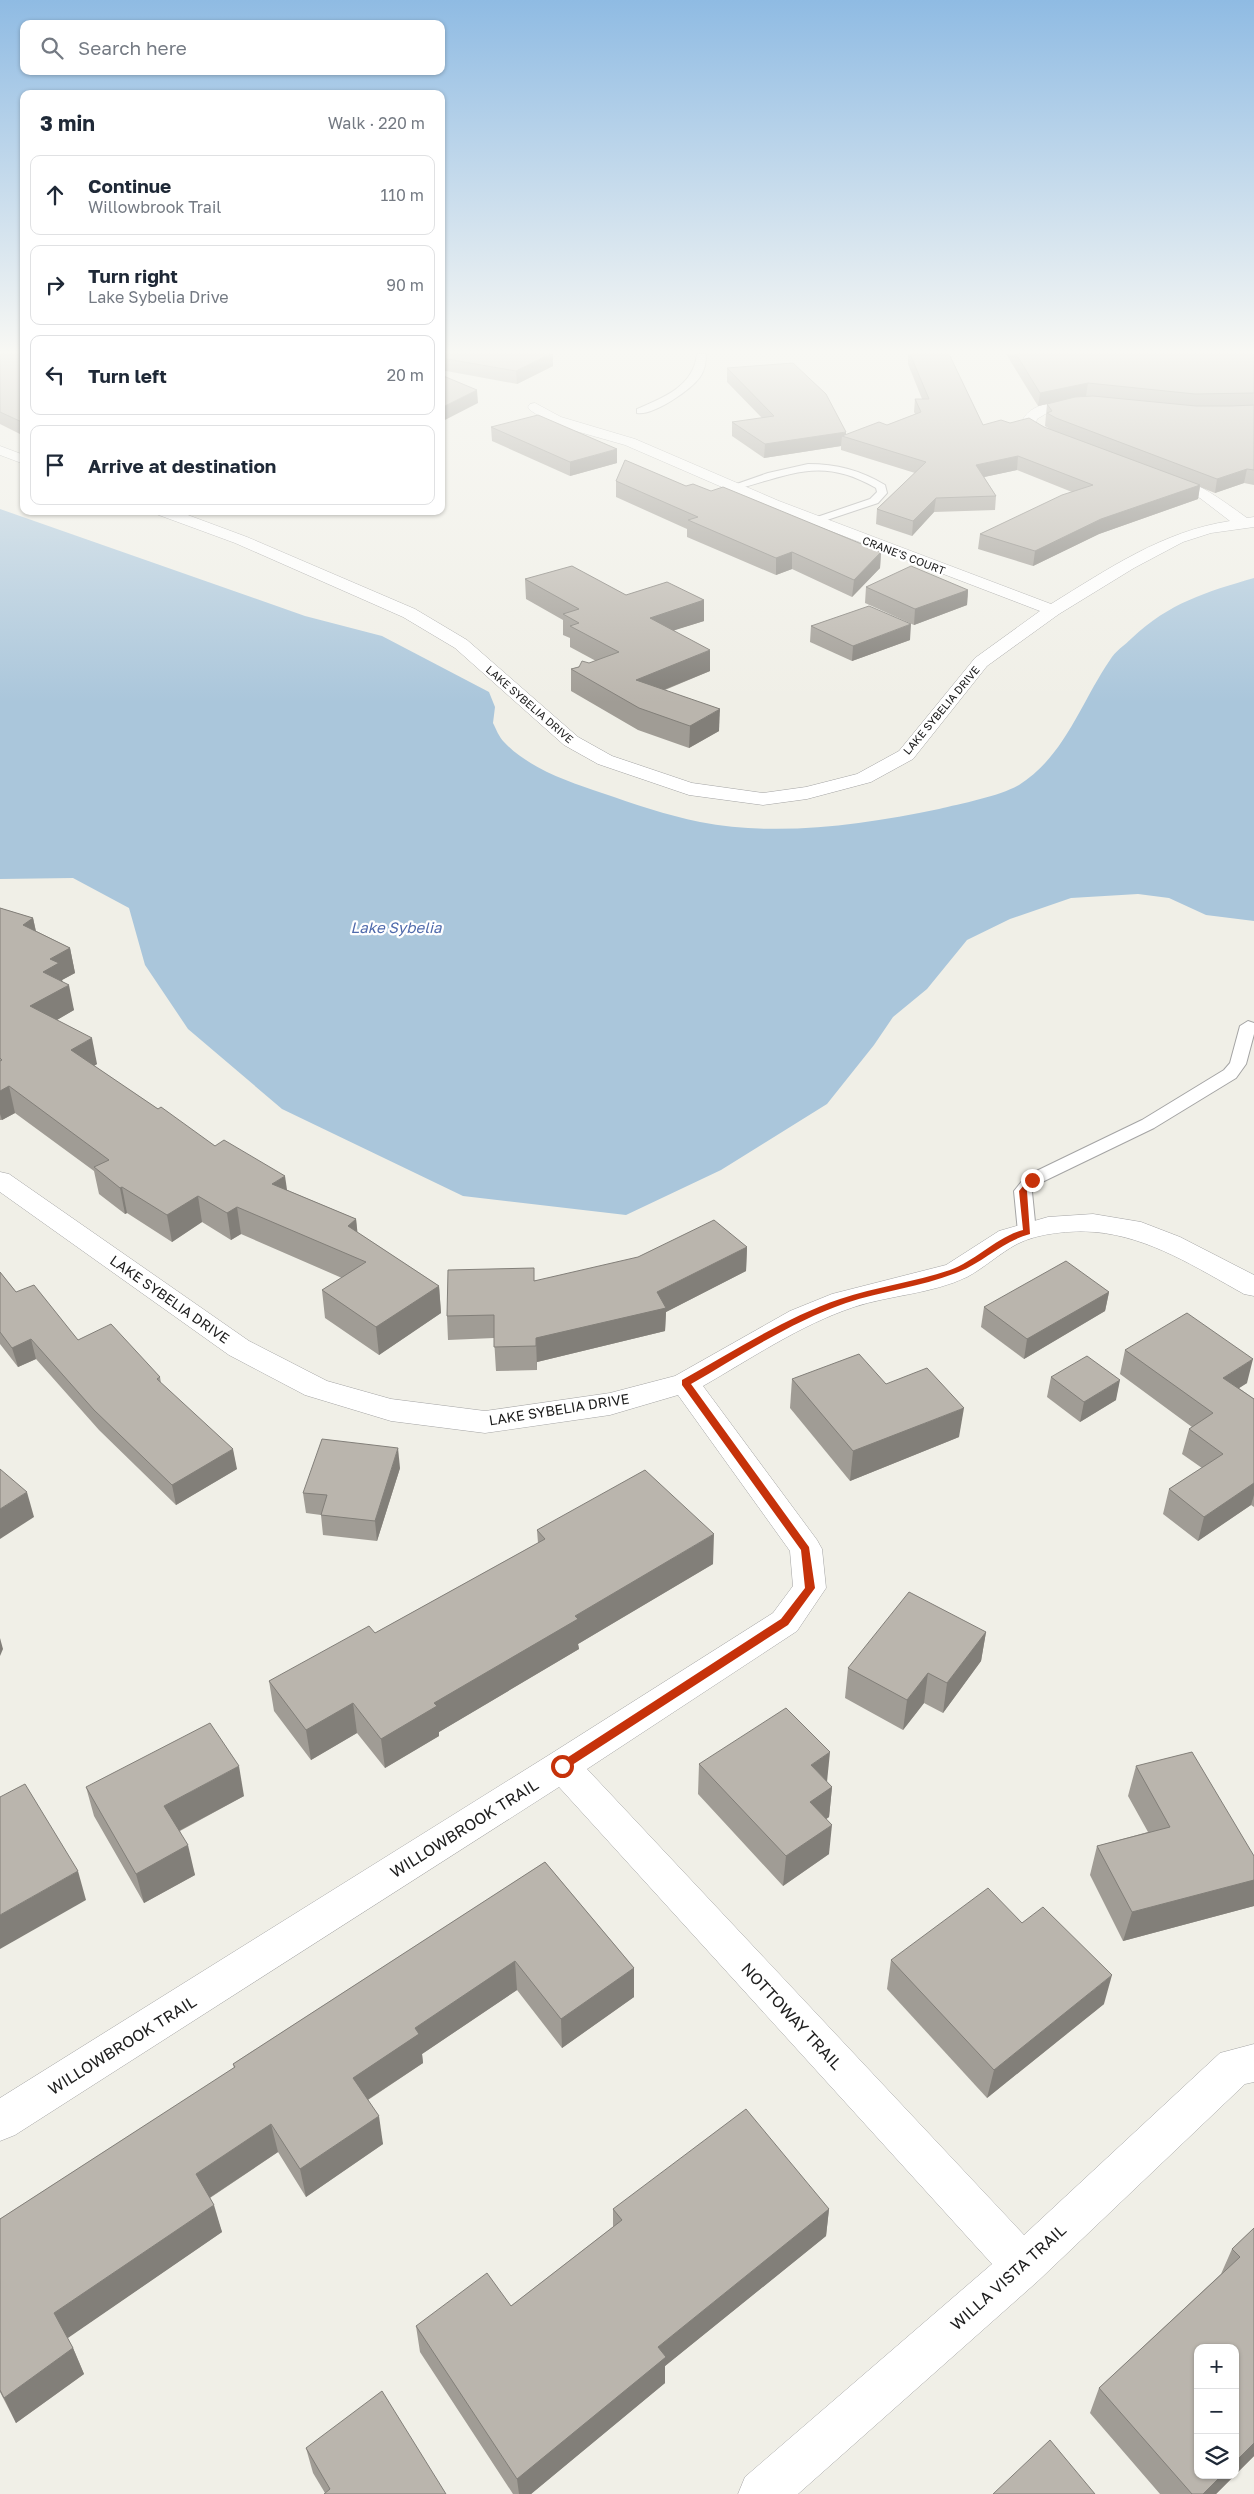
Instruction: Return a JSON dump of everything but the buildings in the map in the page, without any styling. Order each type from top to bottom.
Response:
[{"type":"street","name":"CRANE'S COURT","points":[[695,470],[912,559],[1053,610]]},
{"type":"street","points":[[1148,472],[1205,495],[1249,523]]},
{"type":"street","name":"LAKE SYBELIA DRIVE","points":[[173,515],[241,540],[409,613],[461,644],[571,741],[605,760],[689,789],[763,798],[806,793],[864,778],[906,755],[981,662],[1053,610],[1128,564],[1177,539],[1208,529],[1249,523]]},
{"type":"street","name":"LAKE SYBELIA DRIVE","points":[[0,1180],[239,1348],[316,1388],[382,1408],[485,1422],[610,1404],[685,1383],[800,1318],[852,1298],[880,1290],[914,1284],[956,1271],[1009,1237],[1048,1226],[1093,1223],[1130,1228],[1170,1243],[1254,1286]]},
{"type":"street","name":"WILLOWBROOK TRAIL","points":[[0,2121],[562,1766],[785,1622],[810,1588],[806,1549],[685,1383]]},
{"type":"street","name":"NOTTOWAY TRAIL","points":[[562,1766],[1023,2266]]},
{"type":"street","name":"WILLA VISTA TRAIL","points":[[762,2494],[1023,2266],[1234,2067],[1254,2063]]},
{"type":"lane","points":[[733,487],[788,470]]},
{"type":"lane","points":[[818,520],[874,501],[882,493],[882,487],[872,481],[844,470]]},
{"type":"lane","points":[[1027,1232],[1023,1191],[1032,1180],[1148,1124],[1230,1074],[1238,1064],[1248,1026]]},
{"type":"water","name":"Lake Sybelia","points":[[0,509],[305,616],[382,636],[489,692],[495,707],[493,723],[501,738],[514,751],[537,767],[576,784],[662,813],[700,822],[760,829],[820,827],[880,820],[969,802],[1019,785],[1049,759],[1060,744],[1117,651],[1146,626],[1174,607],[1220,588],[1254,578],[1254,921],[1206,915],[1169,898],[1138,894],[1071,898],[1010,919],[967,940],[927,989],[893,1017],[874,1045],[827,1104],[721,1170],[626,1215],[463,1196],[282,1109],[188,1029],[145,965],[129,908],[73,878],[0,879]]},
{"type":"route","points":[[562,1766],[785,1622],[810,1588],[806,1549],[685,1383],[800,1318],[842,1301],[880,1290],[914,1284],[956,1271],[1009,1237],[1027,1232],[1023,1191],[1032,1180]]}]
